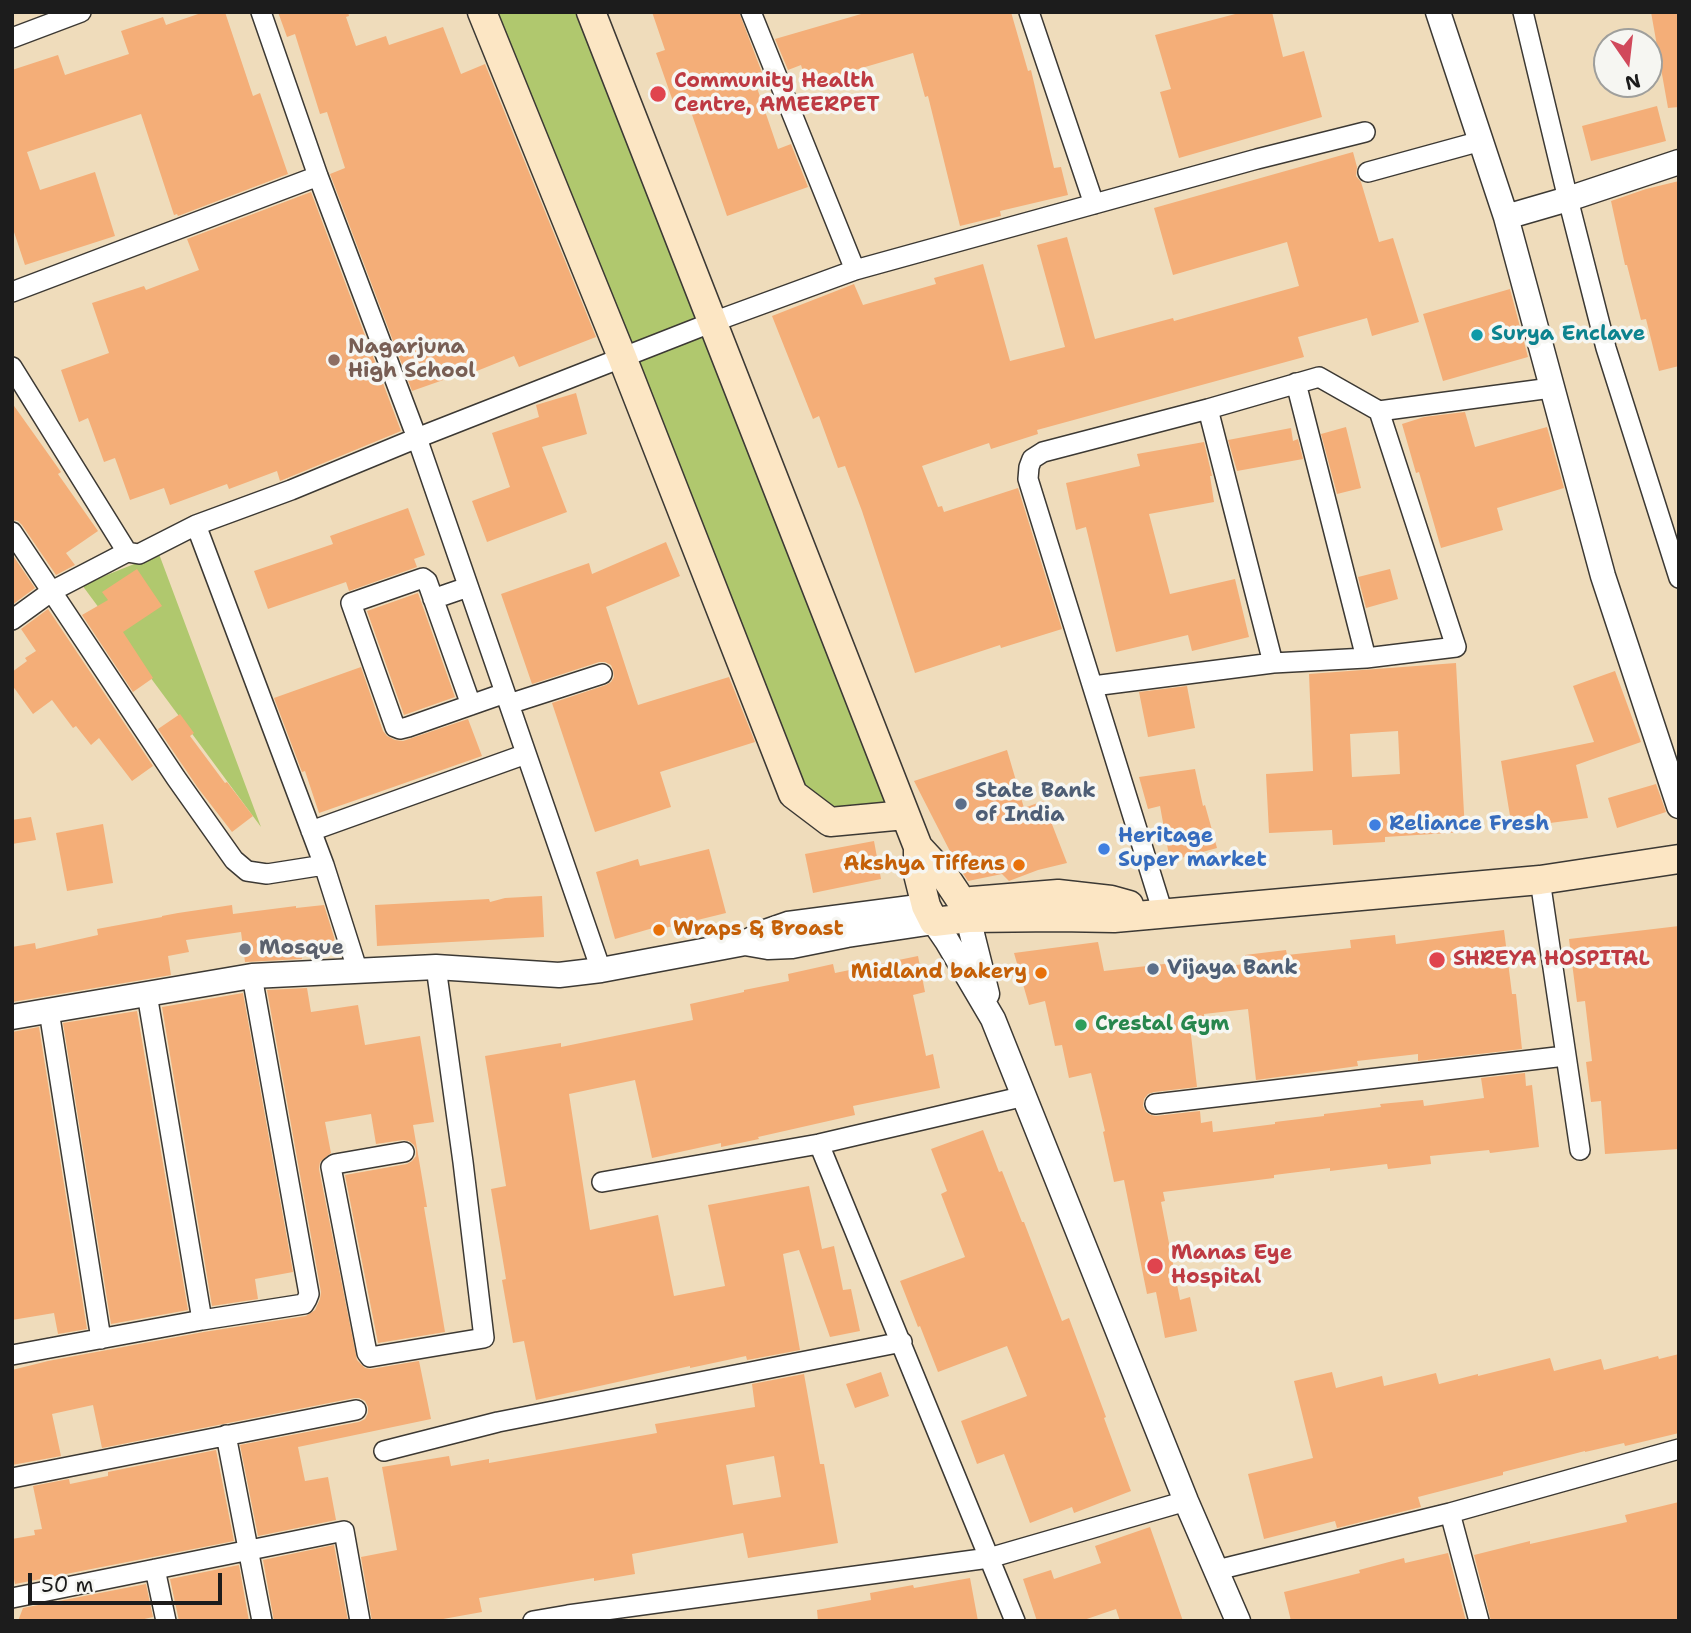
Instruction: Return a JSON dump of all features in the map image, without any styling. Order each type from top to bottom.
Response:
[{"type":"main road","points":[[482,12],[622,357],[793,794],[830,822],[905,815]]},
{"type":"main road","points":[[591,12],[918,847],[944,875],[965,910]]},
{"type":"main road","points":[[918,847],[918,874],[930,914],[1058,894],[1111,900],[1163,913],[1540,880],[1679,859]]},
{"type":"street","points":[[12,38],[81,12]]},
{"type":"street","points":[[261,12],[318,176],[417,438],[601,970]]},
{"type":"street","points":[[751,12],[855,270]]},
{"type":"street","points":[[1029,12],[1094,204]]},
{"type":"street","points":[[1438,12],[1506,216],[1603,576],[1679,806]]},
{"type":"street","points":[[1523,12],[1606,348],[1679,578]]},
{"type":"street","points":[[12,620],[52,591],[127,552],[139,554],[196,525],[291,490],[622,357],[855,270],[1256,159],[1365,132]]},
{"type":"street","points":[[1368,172],[1481,141]]},
{"type":"street","points":[[1506,216],[1568,199],[1679,162]]},
{"type":"street","points":[[12,292],[318,176]]},
{"type":"street","points":[[12,367],[127,552]]},
{"type":"street","points":[[1163,913],[1028,479],[1032,459],[1043,452],[1320,377],[1378,411],[1551,388]]},
{"type":"street","points":[[1296,383],[1366,658]]},
{"type":"street","points":[[1208,409],[1273,663]]},
{"type":"street","points":[[1093,686],[1273,663],[1366,658],[1455,647],[1378,411]]},
{"type":"street","points":[[196,525],[324,865],[358,972]]},
{"type":"street","points":[[12,532],[234,860],[247,871],[267,874],[324,865]]},
{"type":"street","points":[[471,705],[427,581],[423,579],[351,605],[395,727],[400,729],[471,705],[507,699],[602,674]]},
{"type":"street","points":[[433,599],[468,587]]},
{"type":"street","points":[[311,831],[526,754]]},
{"type":"street","points":[[1540,880],[1580,1150]]},
{"type":"street","points":[[965,910],[993,1019]]},
{"type":"street","points":[[12,1017],[252,976],[436,967],[558,975],[601,970],[745,943],[768,947],[792,946],[930,914],[993,1019],[1185,1501],[1238,1621]]},
{"type":"street","points":[[404,1152],[335,1164],[331,1167],[367,1353],[372,1357],[484,1338],[436,967]]},
{"type":"street","points":[[12,1355],[304,1304],[309,1294],[252,976]]},
{"type":"street","points":[[147,995],[202,1320]]},
{"type":"street","points":[[49,1011],[101,1339]]},
{"type":"street","points":[[1155,1104],[1565,1056]]},
{"type":"street","points":[[602,1182],[819,1144],[1025,1096]]},
{"type":"street","points":[[819,1144],[1015,1621]]},
{"type":"street","points":[[384,1451],[498,1422],[902,1342]]},
{"type":"street","points":[[12,1478],[356,1410]]},
{"type":"street","points":[[226,1435],[262,1621]]},
{"type":"street","points":[[1217,1570],[1450,1513],[1679,1449]]},
{"type":"street","points":[[533,1621],[989,1558],[1185,1501]]},
{"type":"street","points":[[1450,1513],[1479,1621]]},
{"type":"street","points":[[12,1615],[16,1597],[344,1531],[360,1621]]},
{"type":"street","points":[[155,1569],[166,1621]]},
{"type":"green space","points":[[482,12],[591,12],[905,815],[830,822],[793,794]]},
{"type":"green space","points":[[159,554],[261,827],[82,585]]},
{"type":"building","points":[[204,12],[225,12],[253,96],[260,93],[288,174],[178,216],[174,215],[141,114],[27,152],[40,190],[95,172],[115,236],[25,265],[12,226],[12,70],[58,55],[65,75],[129,54],[121,31],[163,17],[166,25]]},
{"type":"building","points":[[278,12],[348,12],[349,16],[346,17],[356,46],[386,36],[389,45],[443,27],[461,74],[485,64],[596,337],[519,367],[514,356],[467,375],[466,372],[412,391],[330,174],[345,168],[327,112],[320,114],[295,34],[287,37]]},
{"type":"building","points":[[652,12],[739,12],[764,78],[755,82],[778,149],[791,144],[808,187],[727,216],[689,106],[676,110],[656,53],[665,50]]},
{"type":"building","points":[[868,12],[1011,12],[1028,71],[1031,70],[1054,168],[1061,167],[1068,195],[1000,211],[1001,216],[960,226],[928,96],[925,97],[913,53],[807,84],[801,65],[788,70],[775,39]]},
{"type":"building","points":[[1243,12],[1272,12],[1283,57],[1304,51],[1322,117],[1179,158],[1160,92],[1171,89],[1155,35]]},
{"type":"building","points":[[1651,12],[1679,12],[1679,107],[1668,108],[1663,80],[1663,28],[1654,28]]},
{"type":"building","points":[[1657,106],[1666,141],[1591,161],[1582,126]]},
{"type":"building","points":[[1353,152],[1357,167],[1356,176],[1361,182],[1379,242],[1393,238],[1419,322],[1372,336],[1367,318],[1298,337],[1304,357],[1037,430],[1038,434],[991,449],[989,443],[922,466],[938,507],[942,506],[944,512],[1018,488],[1062,629],[1001,648],[1000,645],[915,673],[845,466],[838,468],[819,416],[813,419],[772,316],[854,284],[863,305],[936,284],[934,278],[983,264],[1010,361],[1065,347],[1037,245],[1067,237],[1095,339],[1173,318],[1174,321],[1299,286],[1287,242],[1173,275],[1154,208]]},
{"type":"building","points":[[1679,181],[1679,366],[1659,371],[1646,319],[1641,320],[1625,265],[1611,201]]},
{"type":"building","points":[[311,192],[401,431],[280,481],[277,471],[229,489],[227,484],[170,505],[164,488],[130,500],[115,458],[104,462],[88,418],[79,422],[61,370],[109,353],[92,303],[144,286],[146,290],[199,270],[187,239]]},
{"type":"building","name":"Surya Enclave","points":[[1510,289],[1528,357],[1443,381],[1423,314]]},
{"type":"building","points":[[576,393],[587,434],[542,447],[567,512],[487,542],[472,501],[510,487],[492,433],[539,417],[536,405]]},
{"type":"building","points":[[12,403],[61,472],[58,474],[98,531],[66,553],[75,565],[56,575],[22,525],[12,520]]},
{"type":"building","points":[[1465,412],[1475,447],[1547,427],[1564,488],[1497,508],[1503,530],[1441,548],[1402,424],[1424,417]]},
{"type":"building","points":[[1346,427],[1361,488],[1337,494],[1321,434]]},
{"type":"building","points":[[1291,428],[1293,441],[1298,439],[1303,459],[1237,471],[1228,440]]},
{"type":"building","points":[[1204,442],[1212,476],[1214,502],[1149,514],[1170,594],[1235,579],[1249,637],[1192,651],[1188,635],[1116,652],[1086,527],[1076,530],[1066,483],[1140,466],[1137,454]]},
{"type":"building","points":[[408,508],[425,555],[414,559],[417,567],[349,591],[346,582],[268,609],[254,571],[333,544],[330,536]]},
{"type":"building","points":[[666,542],[680,576],[606,607],[638,705],[729,677],[755,742],[660,772],[671,807],[595,832],[552,703],[606,685],[614,677],[613,670],[611,665],[599,662],[532,684],[501,594],[589,563],[592,574]]},
{"type":"building","points":[[12,554],[35,588],[12,605]]},
{"type":"building","points":[[137,569],[162,606],[123,632],[153,678],[133,692],[82,615],[108,600],[102,592]]},
{"type":"building","points":[[1390,569],[1398,599],[1366,608],[1358,577]]},
{"type":"building","points":[[418,593],[455,697],[404,715],[367,611]]},
{"type":"building","points":[[48,609],[153,766],[132,781],[99,738],[91,745],[76,726],[73,728],[52,700],[33,714],[12,685],[12,672],[36,651],[21,629]]},
{"type":"building","points":[[1456,663],[1465,832],[1385,837],[1385,842],[1333,845],[1332,830],[1269,833],[1266,774],[1313,771],[1309,674]],"holes":[[[1398,731],[1400,774],[1352,777],[1350,734]]]},
{"type":"building","points":[[361,667],[387,736],[403,741],[468,719],[482,756],[319,813],[305,771],[302,772],[274,698]]},
{"type":"building","points":[[1615,671],[1641,742],[1576,765],[1588,818],[1512,828],[1501,761],[1594,742],[1573,686]]},
{"type":"building","points":[[1187,686],[1195,728],[1148,737],[1139,692]]},
{"type":"building","points":[[180,714],[194,733],[190,736],[253,816],[232,832],[158,729]]},
{"type":"building","points":[[1007,750],[1024,808],[1043,801],[1067,863],[1009,881],[1002,874],[968,881],[914,781]]},
{"type":"building","points":[[1195,769],[1203,806],[1205,805],[1217,848],[1170,861],[1160,806],[1148,809],[1139,777]]},
{"type":"building","points":[[1656,784],[1666,812],[1617,828],[1608,798]]},
{"type":"building","points":[[31,817],[36,840],[12,844],[12,820]]},
{"type":"building","points":[[103,824],[113,883],[67,891],[56,833]]},
{"type":"building","points":[[874,841],[881,879],[813,893],[805,854]]},
{"type":"building","points":[[709,849],[726,913],[661,929],[660,926],[615,939],[596,872],[638,859],[640,866]]},
{"type":"building","points":[[542,896],[544,937],[377,946],[375,905],[489,899],[490,902],[505,898]]},
{"type":"building","points":[[232,905],[233,914],[324,905],[336,950],[301,954],[302,959],[245,962],[241,932],[186,940],[189,952],[168,956],[171,975],[12,1002],[12,947],[35,943],[36,949],[98,935],[97,929]]},
{"type":"building","points":[[1679,926],[1679,1149],[1605,1154],[1601,1101],[1591,1102],[1586,1062],[1592,1061],[1585,1001],[1577,1002],[1569,939]]},
{"type":"building","points":[[1504,930],[1512,994],[1516,994],[1522,1049],[1418,1061],[1418,1054],[1357,1061],[1358,1066],[1256,1080],[1248,1009],[1189,1018],[1197,1087],[1148,1094],[1143,1106],[1151,1115],[1200,1111],[1201,1123],[1212,1121],[1213,1132],[1381,1107],[1380,1104],[1423,1100],[1424,1106],[1484,1098],[1481,1078],[1525,1073],[1526,1086],[1532,1085],[1539,1147],[1430,1156],[1431,1164],[1388,1169],[1387,1164],[1330,1171],[1330,1168],[1163,1192],[1165,1201],[1161,1202],[1180,1300],[1190,1297],[1197,1331],[1165,1338],[1156,1292],[1147,1294],[1124,1180],[1114,1182],[1091,1073],[1069,1078],[1062,1045],[1055,1046],[1045,1001],[1029,1005],[1014,953],[1098,942],[1104,971],[1198,960],[1199,969],[1245,964],[1245,955],[1286,950],[1287,955],[1351,948],[1350,940],[1395,935],[1396,944]]},
{"type":"building","points":[[918,956],[925,992],[913,995],[926,1056],[933,1054],[940,1088],[853,1106],[855,1115],[758,1137],[759,1139],[721,1147],[721,1143],[652,1158],[635,1080],[569,1094],[590,1230],[658,1215],[674,1296],[725,1286],[708,1205],[809,1186],[822,1249],[834,1246],[843,1290],[851,1289],[860,1331],[830,1337],[799,1250],[783,1254],[800,1350],[747,1360],[746,1356],[690,1366],[536,1400],[524,1341],[513,1343],[502,1280],[506,1279],[491,1189],[506,1186],[485,1056],[561,1043],[561,1047],[693,1020],[690,1004],[789,981],[788,974],[833,964],[835,973]]},
{"type":"building","points":[[307,988],[311,1012],[358,1005],[365,1045],[420,1036],[434,1122],[413,1125],[445,1332],[378,1343],[345,1175],[407,1164],[416,1156],[414,1145],[403,1140],[376,1144],[371,1114],[325,1122],[331,1153],[320,1162],[319,1169],[357,1360],[365,1368],[371,1369],[419,1361],[431,1419],[298,1447],[305,1481],[328,1477],[336,1520],[258,1536],[240,1445],[359,1422],[365,1419],[368,1413],[365,1401],[354,1398],[102,1448],[93,1405],[52,1414],[61,1456],[12,1465],[12,1370],[204,1332],[306,1316],[315,1310],[321,1292],[267,990]]},
{"type":"building","points":[[243,993],[293,1272],[255,1279],[258,1299],[212,1306],[162,1007]]},
{"type":"building","points":[[137,1011],[188,1310],[111,1324],[63,1023]]},
{"type":"building","points":[[39,1027],[87,1329],[58,1334],[54,1313],[12,1320],[12,1032]]},
{"type":"building","points":[[983,1130],[999,1172],[1002,1171],[1024,1222],[1062,1321],[1069,1318],[1131,1491],[1074,1513],[1072,1507],[1030,1523],[1004,1454],[977,1464],[961,1421],[1027,1396],[1007,1346],[938,1372],[900,1281],[965,1257],[941,1194],[947,1191],[931,1149]]},
{"type":"building","points":[[1679,1354],[1679,1433],[1625,1446],[1624,1443],[1585,1451],[1503,1472],[1503,1475],[1418,1497],[1421,1507],[1337,1528],[1335,1521],[1264,1539],[1248,1474],[1313,1458],[1294,1381],[1332,1372],[1336,1388],[1382,1376],[1384,1386],[1436,1373],[1439,1384],[1550,1358],[1554,1371],[1601,1359],[1604,1370],[1658,1356],[1659,1359]]},
{"type":"building","points":[[881,1372],[889,1396],[855,1408],[846,1384]]},
{"type":"building","points":[[804,1374],[838,1543],[748,1558],[743,1533],[632,1554],[635,1574],[594,1581],[594,1578],[479,1598],[482,1612],[432,1621],[372,1621],[361,1557],[397,1550],[382,1467],[449,1456],[451,1466],[489,1459],[489,1463],[657,1433],[655,1424],[755,1407],[752,1384]],"holes":[[[774,1456],[781,1497],[733,1505],[726,1465]]]},
{"type":"building","points":[[216,1450],[234,1541],[15,1584],[12,1539],[35,1535],[34,1530],[42,1529],[33,1486],[69,1479],[70,1484],[108,1476],[108,1472]]},
{"type":"building","points":[[1679,1502],[1679,1621],[1491,1621],[1474,1555],[1627,1522],[1625,1515]]},
{"type":"building","points":[[1150,1527],[1183,1621],[1120,1621],[1116,1609],[1081,1621],[1037,1621],[1023,1579],[1051,1570],[1054,1579],[1101,1563],[1095,1546]]},
{"type":"building","points":[[334,1545],[348,1621],[274,1621],[263,1560]]},
{"type":"building","points":[[1448,1553],[1466,1621],[1291,1621],[1284,1592],[1360,1573],[1359,1570],[1404,1558],[1405,1563]]},
{"type":"building","points":[[239,1565],[249,1621],[179,1621],[170,1579]]},
{"type":"building","points":[[970,1578],[978,1621],[818,1621],[817,1610],[871,1600],[870,1593]]},
{"type":"building","points":[[146,1584],[153,1617],[136,1621],[18,1621],[23,1608]]},
{"type":"place","name":"Community Health Centre, AMEERPET","points":[[658,94]]},
{"type":"place","name":"Surya Enclave","points":[[1477,335]]},
{"type":"place","name":"Nagarjuna High School","points":[[334,360]]},
{"type":"place","name":"State Bank of India","points":[[961,804]]},
{"type":"place","name":"Reliance Fresh","points":[[1375,825]]},
{"type":"place","name":"Heritage Super market","points":[[1104,849]]},
{"type":"place","name":"Akshya Tiffens","points":[[1019,865]]},
{"type":"place","name":"Wraps & Broast","points":[[659,930]]},
{"type":"place","name":"Mosque","points":[[245,949]]},
{"type":"place","name":"SHREYA HOSPITAL","points":[[1437,960]]},
{"type":"place","name":"Vijaya Bank","points":[[1153,969]]},
{"type":"place","name":"Midland bakery","points":[[1041,973]]},
{"type":"place","name":"Crestal Gym","points":[[1081,1025]]},
{"type":"place","name":"Manas Eye Hospital","points":[[1155,1266]]}]
